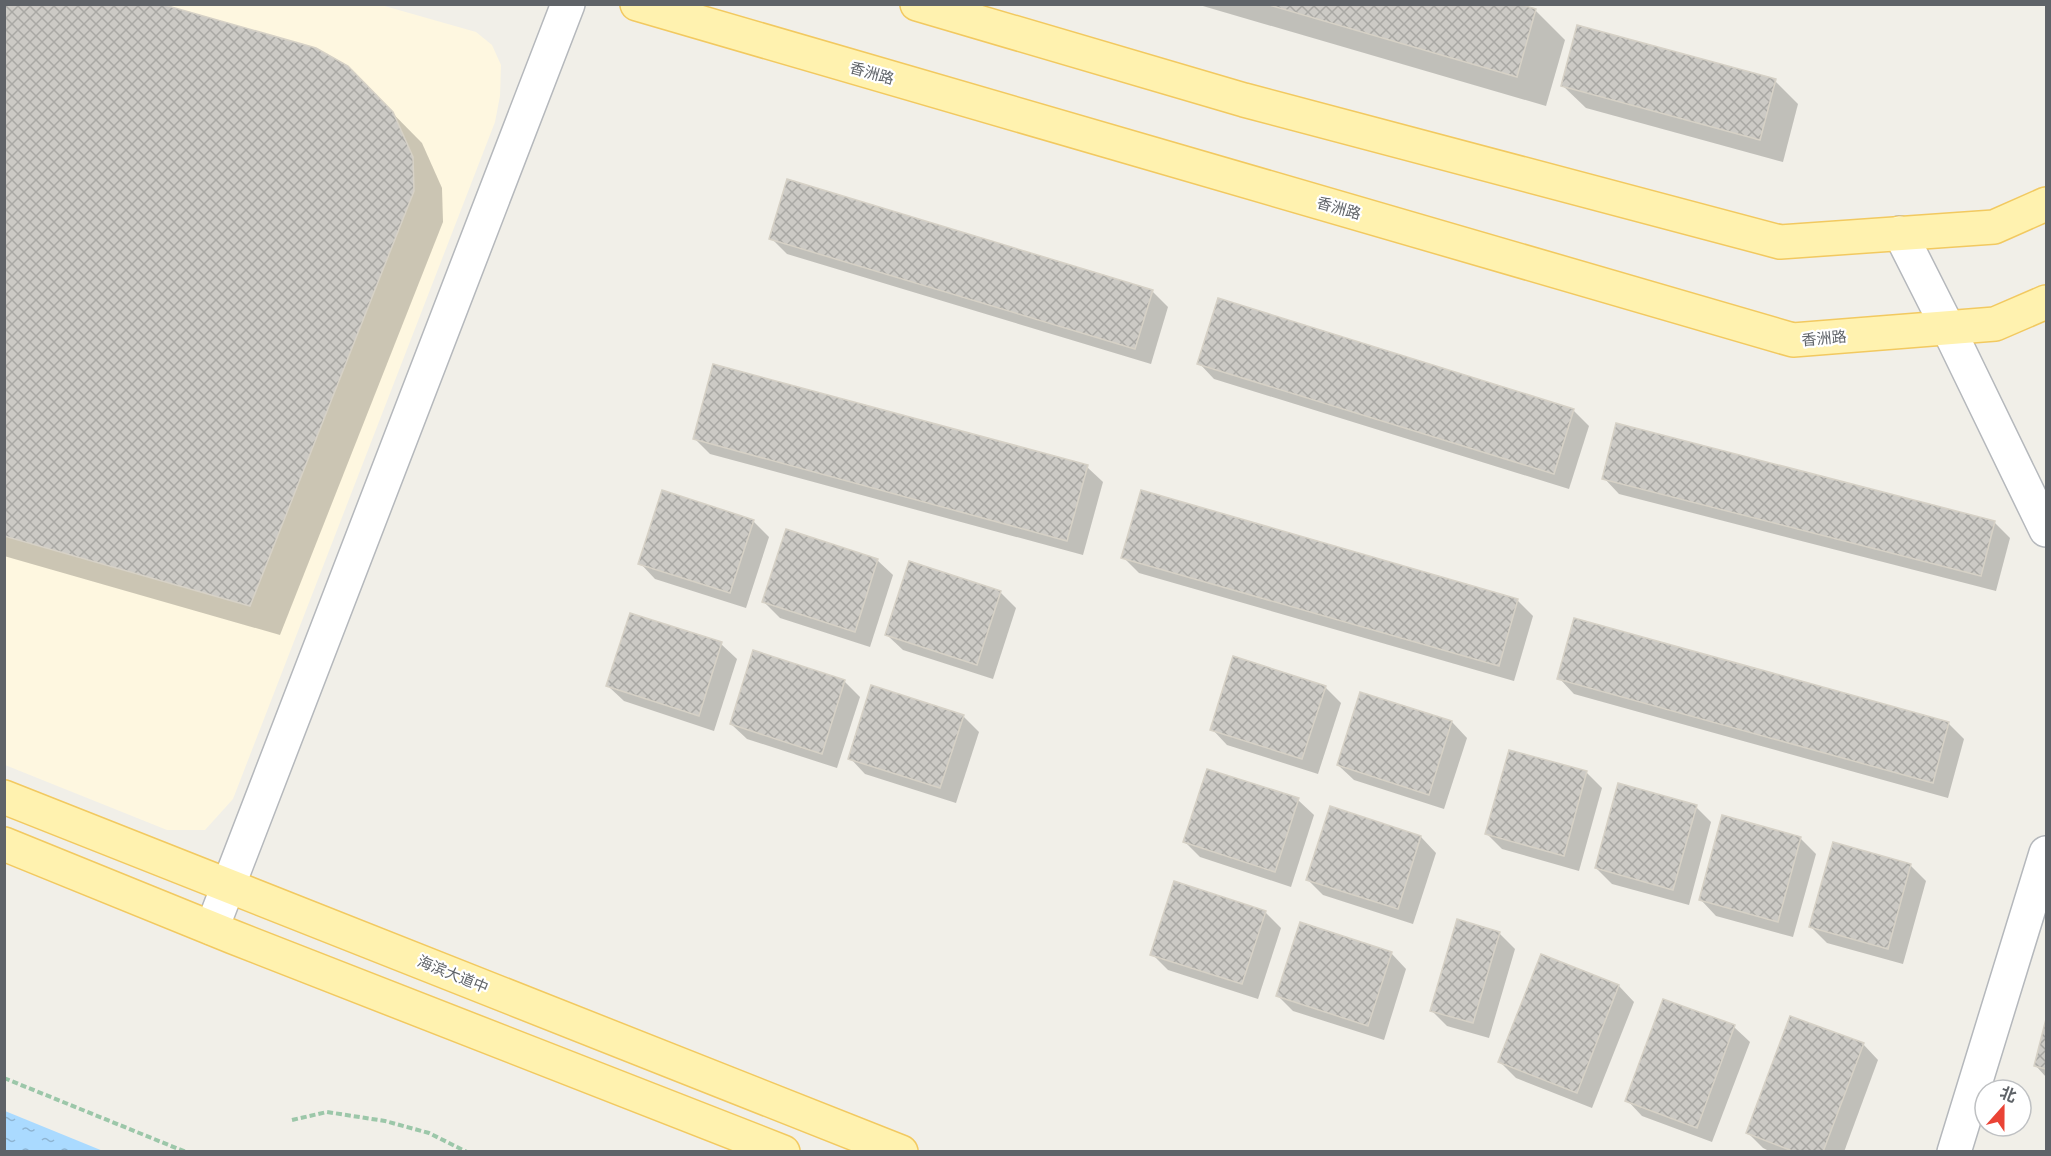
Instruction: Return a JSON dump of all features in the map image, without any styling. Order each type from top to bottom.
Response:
[{"type":"main road","name":"香洲路","points":[[637,4],[1793,340],[1995,324],[2046,302]]},
{"type":"main road","points":[[917,4],[1256,103],[1780,242],[1994,227],[2046,204]]},
{"type":"main road","name":"海滨大道中","points":[[4,797],[901,1152]]},
{"type":"main road","points":[[4,844],[783,1152]]},
{"type":"street","points":[[212,928],[568,4]]},
{"type":"street","points":[[1900,234],[2046,530]]},
{"type":"street","points":[[1954,1152],[2046,853]]},
{"type":"path","points":[[4,1078],[186,1152]]},
{"type":"path","points":[[292,1120],[327,1112],[384,1121],[429,1133],[467,1152]]},
{"type":"shaded area","points":[[4,5],[381,5],[476,32],[492,45],[501,65],[500,96],[495,122],[233,799],[205,830],[167,830],[5,765]]},
{"type":"water","points":[[5,1111],[103,1151],[5,1151]]},
{"type":"building","points":[[4,4],[161,4],[316,48],[348,66],[393,112],[413,157],[414,191],[250,606],[4,536]]},
{"type":"building","points":[[1266,4],[1519,4],[1536,9],[1517,77]]},
{"type":"building","points":[[1577,25],[1776,79],[1760,140],[1561,86]]},
{"type":"building","points":[[787,179],[1153,290],[1135,349],[769,239]]},
{"type":"building","points":[[1218,298],[1574,409],[1554,474],[1197,364]]},
{"type":"building","points":[[713,364],[1088,465],[1067,541],[693,439]]},
{"type":"building","points":[[1616,423],[1995,521],[1981,576],[1602,479]]},
{"type":"building","points":[[662,490],[754,520],[730,593],[638,564]]},
{"type":"building","points":[[1141,490],[1518,599],[1499,666],[1121,558]]},
{"type":"building","points":[[786,529],[878,559],[855,632],[762,602]]},
{"type":"building","points":[[909,561],[1001,591],[977,665],[885,635]]},
{"type":"building","points":[[630,613],[722,642],[699,716],[606,686]]},
{"type":"building","points":[[1574,618],[1949,722],[1933,783],[1557,679]]},
{"type":"building","points":[[753,650],[845,680],[822,754],[730,724]]},
{"type":"building","points":[[1233,656],[1326,686],[1302,759],[1210,730]]},
{"type":"building","points":[[871,685],[964,715],[940,788],[848,759]]},
{"type":"building","points":[[1360,692],[1452,721],[1429,795],[1337,765]]},
{"type":"building","points":[[1509,750],[1587,771],[1564,856],[1485,834]]},
{"type":"building","points":[[1207,769],[1299,798],[1275,872],[1183,842]]},
{"type":"building","points":[[1618,783],[1697,805],[1673,890],[1595,868]]},
{"type":"building","points":[[1330,806],[1421,836],[1398,909],[1306,880]]},
{"type":"building","points":[[1722,815],[1801,837],[1778,922],[1699,900]]},
{"type":"building","points":[[1833,842],[1911,864],[1888,949],[1809,927]]},
{"type":"building","points":[[1174,881],[1266,911],[1242,984],[1150,955]]},
{"type":"building","points":[[1457,919],[1500,932],[1473,1023],[1430,1011]]},
{"type":"building","points":[[1300,922],[1392,952],[1368,1026],[1276,996]]},
{"type":"building","points":[[1541,954],[1619,985],[1577,1093],[1498,1062]]},
{"type":"building","points":[[1663,999],[1735,1025],[1697,1128],[1625,1101]]},
{"type":"building","points":[[1790,1016],[1864,1043],[1823,1152],[1795,1152],[1746,1133]]},
{"type":"building","points":[[2046,1019],[2046,1069],[2034,1066]]}]
